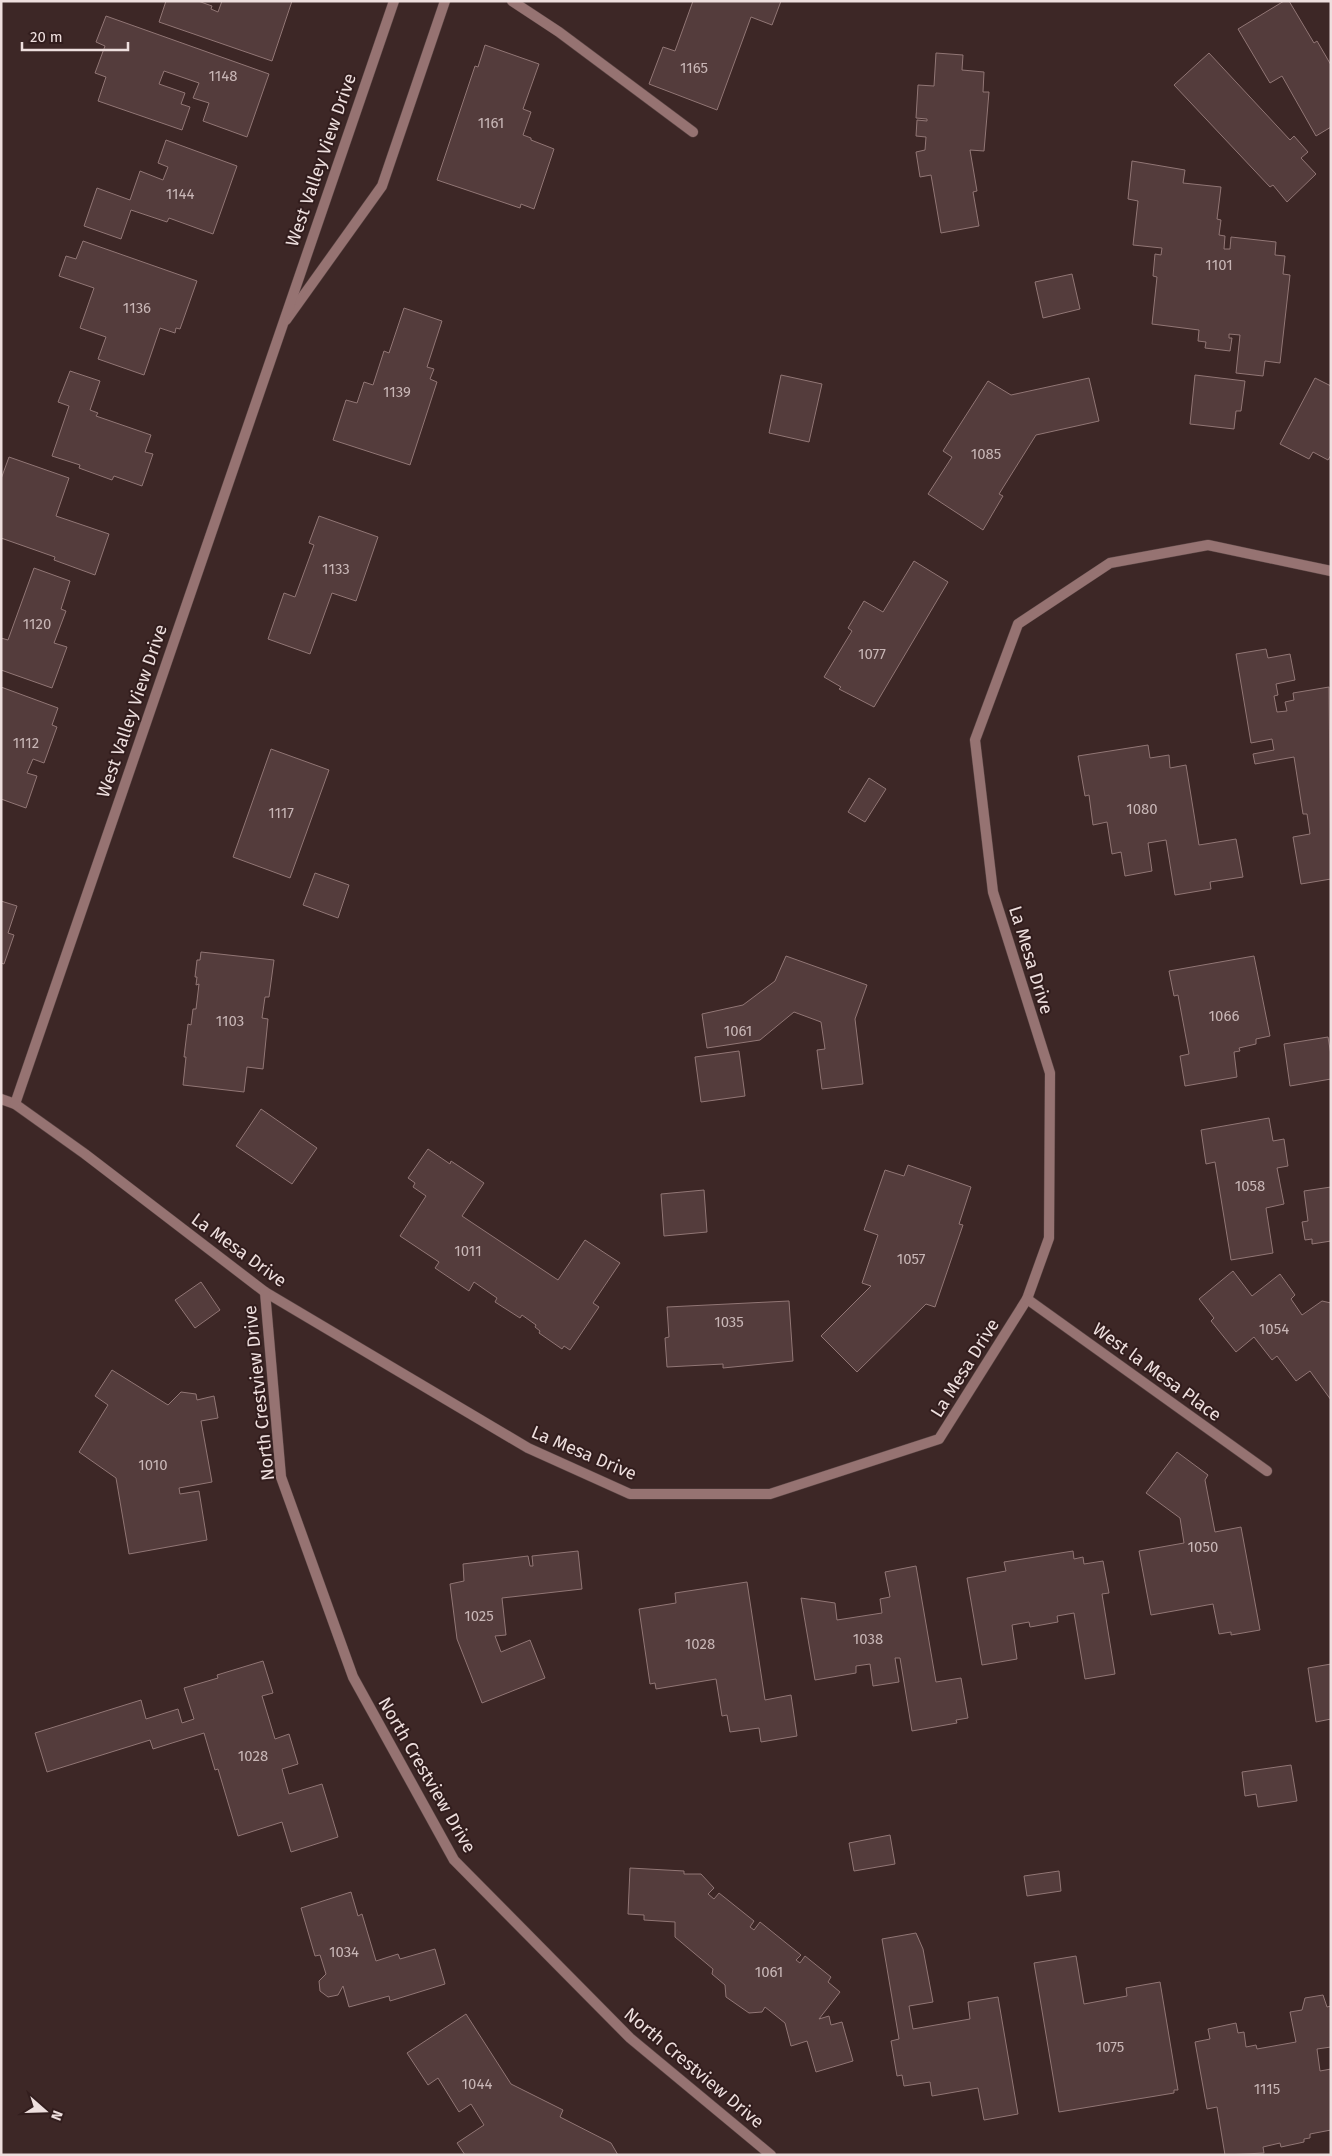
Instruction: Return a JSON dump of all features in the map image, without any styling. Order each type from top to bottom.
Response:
[{"type":"street","name":"West Valley View Drive","points":[[14,1104],[394,1]]},
{"type":"street","name":"West Valley View Drive","points":[[280,329],[382,186],[445,1]]},
{"type":"street","points":[[512,1],[559,32],[693,132]]},
{"type":"street","name":"La Mesa Drive","points":[[1,1099],[14,1104],[85,1154],[265,1292],[528,1448],[630,1494],[770,1494],[940,1439],[1027,1299],[1049,1238],[1050,1073],[993,892],[976,740],[1018,624],[1110,563],[1208,545],[1331,571]]},
{"type":"street","name":"North Crestview Drive","points":[[265,1292],[281,1476],[353,1677],[454,1860],[630,2038],[771,2155]]},
{"type":"street","name":"West la Mesa Place","points":[[1027,1299],[1267,1471]]},
{"type":"building","points":[[166,1],[198,1],[212,6],[211,9],[218,12],[222,1],[292,1],[272,61],[159,22]]},
{"type":"building","points":[[693,1],[781,1],[772,25],[751,17],[717,110],[649,84],[663,47],[675,51]]},
{"type":"building","points":[[1284,1],[1289,1],[1314,43],[1317,41],[1331,65],[1331,127],[1316,136],[1282,76],[1270,83],[1238,29]]},
{"type":"building","points":[[106,16],[269,74],[247,137],[203,121],[209,103],[193,98],[199,83],[164,71],[159,84],[185,93],[181,104],[190,107],[182,130],[98,101],[106,77],[95,73],[105,46],[96,42]]},
{"type":"building","points":[[485,45],[539,64],[523,109],[531,112],[523,135],[554,149],[534,209],[521,204],[520,208],[437,180],[475,66],[478,67]]},
{"type":"building","points":[[936,53],[963,55],[962,70],[984,72],[983,92],[989,92],[984,151],[970,150],[977,191],[973,192],[979,226],[941,233],[931,175],[920,177],[916,152],[925,150],[926,137],[916,136],[917,120],[927,121],[927,119],[916,118],[918,85],[934,86]]},
{"type":"building","points":[[1209,53],[1290,140],[1294,136],[1308,152],[1301,158],[1316,174],[1287,202],[1273,185],[1270,187],[1174,85]]},
{"type":"building","points":[[166,140],[237,166],[213,234],[169,218],[167,222],[131,210],[121,239],[84,226],[97,188],[130,200],[140,171],[163,180],[168,167],[158,163]]},
{"type":"building","points":[[1132,161],[1185,170],[1183,183],[1221,187],[1217,219],[1221,220],[1219,235],[1225,236],[1224,249],[1230,249],[1231,237],[1276,242],[1275,255],[1285,256],[1283,274],[1290,275],[1280,363],[1265,361],[1263,376],[1236,373],[1240,335],[1229,334],[1229,338],[1232,338],[1230,351],[1205,348],[1206,342],[1198,341],[1199,330],[1152,324],[1157,277],[1153,276],[1155,254],[1161,255],[1162,248],[1133,245],[1138,201],[1128,199]]},
{"type":"building","points":[[83,241],[197,281],[180,329],[176,328],[175,333],[160,328],[144,375],[98,359],[106,337],[80,328],[94,288],[59,276],[66,256],[76,259]]},
{"type":"building","points":[[1072,274],[1080,309],[1043,318],[1035,282]]},
{"type":"building","points":[[404,308],[442,321],[427,367],[434,369],[430,379],[437,382],[410,465],[333,440],[346,400],[357,403],[364,382],[373,385],[384,351],[389,353]]},
{"type":"building","points":[[70,371],[100,381],[90,410],[98,413],[96,416],[151,435],[145,452],[153,454],[142,486],[114,476],[112,480],[79,468],[80,465],[52,456],[69,406],[58,402]]},
{"type":"building","points":[[781,375],[822,384],[809,442],[769,433]]},
{"type":"building","points":[[1195,375],[1245,381],[1241,411],[1236,411],[1234,429],[1190,424]]},
{"type":"building","points":[[1089,378],[1099,421],[1036,435],[999,494],[1003,496],[983,530],[928,494],[952,457],[943,451],[988,381],[1011,395]]},
{"type":"building","points":[[1315,378],[1331,386],[1331,455],[1328,460],[1313,452],[1309,459],[1280,444]]},
{"type":"building","points":[[9,457],[69,478],[56,516],[109,534],[95,575],[54,560],[55,557],[1,538],[1,479]]},
{"type":"building","points":[[319,516],[378,537],[356,601],[332,593],[310,654],[268,639],[284,593],[295,597],[314,545],[309,543]]},
{"type":"building","points":[[914,561],[948,582],[874,707],[839,689],[841,687],[824,677],[852,631],[848,628],[864,601],[883,612]]},
{"type":"building","points":[[34,568],[70,581],[61,609],[66,611],[54,643],[67,647],[52,688],[1,670],[1,638],[8,640]]},
{"type":"building","points":[[1266,649],[1268,658],[1290,654],[1295,680],[1276,684],[1278,695],[1274,696],[1277,712],[1287,711],[1285,702],[1294,700],[1293,693],[1329,687],[1331,879],[1301,884],[1293,837],[1310,834],[1307,814],[1303,814],[1294,757],[1255,764],[1253,754],[1274,750],[1272,739],[1251,743],[1236,654]]},
{"type":"building","points":[[1,687],[58,708],[52,725],[57,727],[44,763],[33,759],[27,773],[37,776],[26,808],[1,799]]},
{"type":"building","points":[[1148,745],[1150,758],[1169,755],[1170,768],[1186,765],[1199,845],[1236,839],[1243,877],[1210,882],[1211,889],[1175,895],[1166,840],[1148,843],[1152,871],[1125,876],[1121,852],[1112,854],[1107,822],[1093,825],[1089,795],[1085,796],[1078,756]]},
{"type":"building","points":[[271,749],[329,770],[290,878],[233,857]]},
{"type":"building","points":[[869,778],[886,789],[865,822],[848,812]]},
{"type":"building","points":[[315,873],[349,885],[338,918],[303,905]]},
{"type":"building","points":[[1,901],[17,906],[8,933],[14,935],[4,964],[1,963]]},
{"type":"building","points":[[201,952],[274,960],[269,997],[265,997],[262,1018],[268,1019],[263,1069],[247,1067],[244,1092],[183,1085],[188,1024],[191,1025],[193,1009],[196,1009],[199,984],[196,985],[197,977],[195,977],[197,960],[200,960]]},
{"type":"building","points":[[786,956],[867,985],[855,1019],[863,1084],[822,1089],[817,1050],[825,1049],[821,1022],[794,1012],[760,1040],[707,1048],[702,1014],[743,1005],[775,981]]},
{"type":"building","points":[[1254,956],[1270,1036],[1256,1039],[1256,1044],[1239,1048],[1240,1051],[1234,1052],[1237,1077],[1185,1086],[1180,1056],[1189,1054],[1178,995],[1174,996],[1169,971]]},
{"type":"building","points":[[1328,1037],[1331,1055],[1331,1079],[1290,1086],[1284,1044]]},
{"type":"building","points":[[739,1051],[745,1096],[701,1102],[695,1057]]},
{"type":"building","points":[[261,1109],[317,1148],[292,1184],[236,1146]]},
{"type":"building","points":[[1269,1118],[1273,1141],[1284,1139],[1288,1166],[1277,1168],[1284,1204],[1266,1208],[1273,1253],[1231,1260],[1215,1162],[1206,1164],[1201,1130]]},
{"type":"building","points":[[428,1149],[450,1164],[451,1161],[484,1183],[462,1216],[558,1280],[585,1240],[620,1263],[593,1303],[599,1307],[570,1350],[564,1346],[562,1349],[539,1333],[540,1331],[535,1327],[536,1325],[522,1315],[520,1318],[495,1302],[497,1298],[474,1282],[469,1291],[435,1268],[439,1262],[400,1236],[426,1196],[413,1187],[415,1183],[408,1178]]},
{"type":"building","points":[[908,1165],[971,1187],[959,1224],[963,1225],[935,1307],[926,1304],[857,1372],[821,1336],[871,1286],[862,1283],[878,1235],[864,1230],[885,1170],[904,1176]]},
{"type":"building","points":[[1331,1187],[1331,1241],[1312,1244],[1312,1239],[1305,1240],[1302,1222],[1308,1221],[1304,1191]]},
{"type":"building","points":[[704,1190],[707,1232],[664,1236],[661,1194]]},
{"type":"building","points":[[1233,1271],[1252,1296],[1280,1274],[1295,1295],[1291,1299],[1302,1315],[1322,1301],[1331,1303],[1331,1400],[1310,1371],[1296,1381],[1277,1356],[1272,1360],[1254,1337],[1236,1352],[1211,1321],[1214,1318],[1199,1299]]},
{"type":"building","points":[[201,1282],[220,1310],[195,1328],[175,1300]]},
{"type":"building","points":[[789,1301],[793,1361],[723,1368],[723,1364],[667,1367],[665,1338],[669,1337],[667,1307]]},
{"type":"building","points":[[112,1370],[168,1405],[181,1392],[196,1394],[197,1400],[214,1396],[218,1418],[201,1421],[212,1482],[179,1488],[180,1494],[199,1491],[207,1540],[129,1554],[116,1478],[79,1452],[108,1405],[95,1396]]},
{"type":"building","points":[[1177,1452],[1208,1475],[1205,1480],[1215,1532],[1241,1527],[1260,1630],[1231,1635],[1231,1632],[1219,1634],[1213,1604],[1151,1615],[1139,1551],[1184,1543],[1180,1518],[1146,1493]]},
{"type":"building","points":[[578,1551],[582,1589],[502,1598],[506,1635],[495,1636],[501,1652],[530,1640],[545,1678],[482,1703],[457,1639],[450,1584],[464,1581],[463,1564],[528,1556],[530,1566],[533,1566],[532,1556]]},
{"type":"building","points":[[1073,1551],[1074,1559],[1083,1557],[1084,1564],[1103,1561],[1109,1593],[1102,1594],[1115,1674],[1085,1679],[1074,1613],[1057,1616],[1058,1622],[1030,1627],[1029,1622],[1012,1625],[1017,1659],[982,1665],[967,1578],[1006,1571],[1004,1562]]},
{"type":"building","points":[[916,1566],[936,1682],[961,1678],[968,1718],[956,1720],[957,1723],[912,1731],[900,1658],[895,1658],[899,1682],[873,1686],[870,1664],[856,1666],[856,1673],[815,1680],[801,1598],[835,1603],[837,1620],[882,1613],[880,1599],[890,1597],[885,1572]]},
{"type":"building","points":[[747,1582],[765,1700],[791,1695],[797,1736],[761,1742],[759,1728],[730,1732],[727,1715],[722,1716],[716,1679],[656,1689],[655,1683],[650,1684],[639,1609],[676,1603],[675,1593]]},
{"type":"building","points":[[263,1661],[273,1693],[262,1696],[275,1739],[289,1734],[298,1764],[282,1769],[289,1794],[322,1784],[338,1837],[291,1852],[282,1822],[238,1836],[218,1769],[215,1770],[204,1733],[153,1749],[150,1740],[47,1772],[35,1733],[141,1700],[146,1719],[178,1709],[182,1723],[194,1719],[184,1688],[218,1678],[217,1675]]},
{"type":"building","points":[[1331,1664],[1331,1719],[1316,1722],[1308,1668]]},
{"type":"building","points":[[1291,1765],[1297,1801],[1258,1807],[1256,1794],[1245,1796],[1242,1772]]},
{"type":"building","points":[[890,1835],[895,1864],[854,1871],[849,1843]]},
{"type":"building","points":[[630,1868],[684,1871],[684,1874],[701,1874],[714,1888],[708,1894],[714,1899],[719,1893],[754,1921],[750,1927],[754,1930],[760,1922],[801,1955],[796,1960],[800,1963],[805,1956],[831,1977],[828,1982],[840,1992],[819,2019],[829,2016],[831,2025],[842,2022],[853,2061],[816,2072],[807,2041],[791,2046],[785,2023],[765,2007],[762,2012],[749,2013],[726,1997],[725,1985],[712,1974],[713,1969],[675,1937],[675,1922],[644,1920],[644,1915],[628,1914]]},
{"type":"building","points":[[1059,1871],[1061,1891],[1027,1896],[1024,1876]]},
{"type":"building","points":[[351,1892],[358,1916],[362,1914],[376,1961],[398,1954],[400,1959],[435,1949],[445,1984],[390,2001],[389,1996],[349,2007],[343,1986],[338,1995],[328,1997],[320,1991],[319,1981],[326,1974],[320,1955],[315,1956],[301,1908]]},
{"type":"building","points":[[916,1933],[923,1949],[933,2002],[909,2006],[913,2029],[970,2019],[968,2002],[998,1997],[1018,2114],[984,2120],[978,2088],[932,2096],[930,2082],[904,2086],[902,2075],[897,2076],[891,2041],[899,2039],[882,1939]]},
{"type":"building","points":[[1076,1956],[1084,2004],[1127,1996],[1126,1988],[1160,1982],[1178,2090],[1174,2090],[1174,2093],[1059,2112],[1034,1963]]},
{"type":"building","points":[[1323,1995],[1327,2007],[1331,2006],[1331,2047],[1317,2049],[1320,2071],[1331,2069],[1331,2130],[1310,2134],[1310,2138],[1304,2139],[1304,2142],[1281,2147],[1280,2143],[1263,2147],[1264,2153],[1225,2155],[1217,2107],[1207,2109],[1195,2042],[1210,2039],[1208,2029],[1236,2023],[1238,2033],[1244,2032],[1246,2047],[1256,2045],[1257,2049],[1296,2042],[1290,2012],[1302,2010],[1305,1998]]},
{"type":"building","points":[[466,2014],[511,2084],[563,2110],[560,2117],[611,2143],[618,2155],[465,2155],[457,2143],[484,2125],[471,2104],[459,2112],[438,2078],[428,2085],[407,2053]]}]
